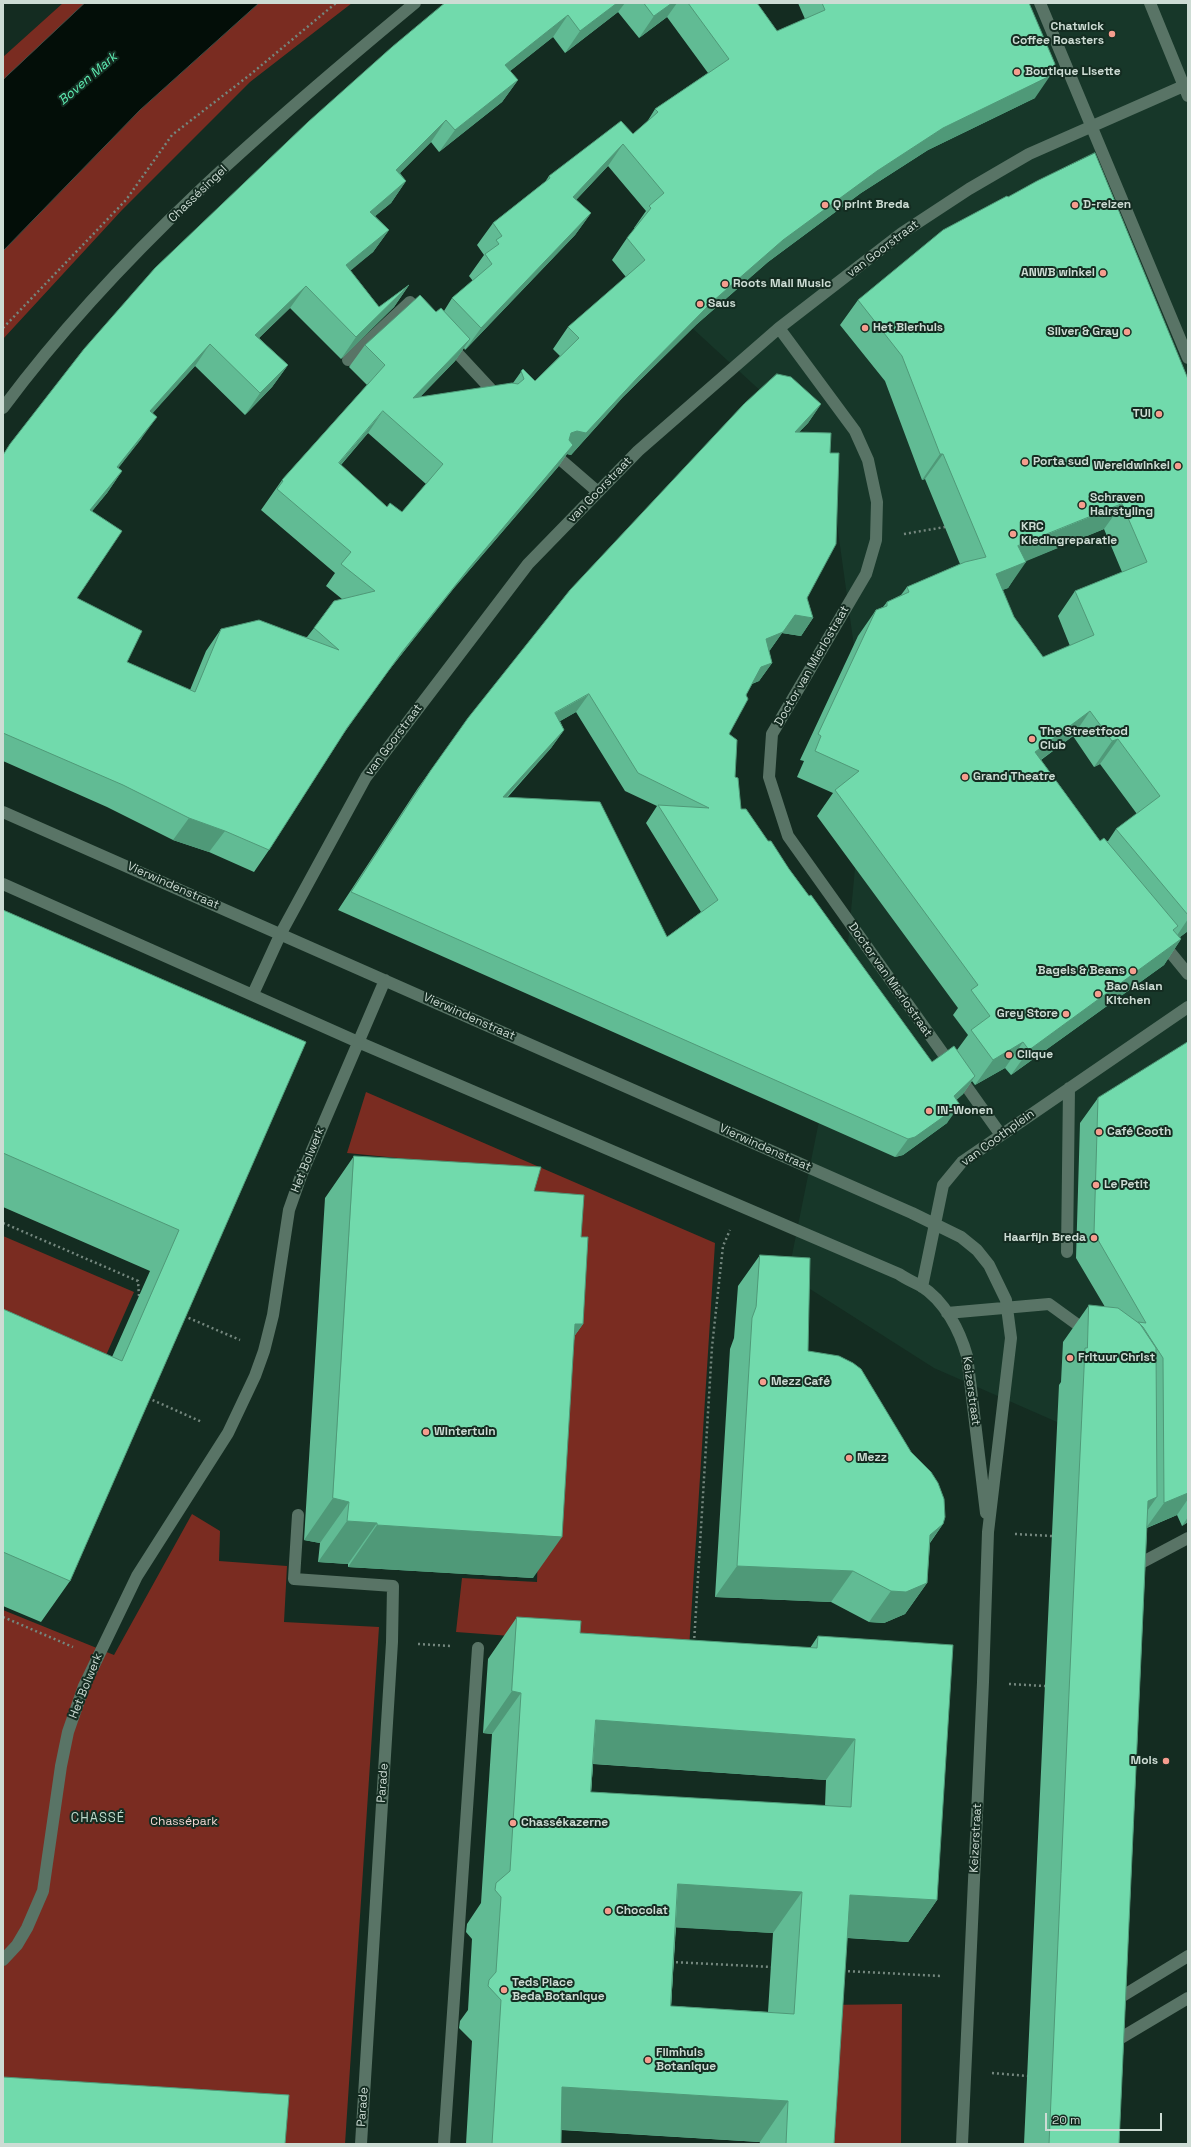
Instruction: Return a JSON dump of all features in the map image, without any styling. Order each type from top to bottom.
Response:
[{"type":"street","name":"Chassésingel","points":[[3,408],[54,342],[146,244],[278,118],[415,3]]},
{"type":"street","points":[[1040,3],[1188,358]]},
{"type":"street","points":[[1150,3],[1187,89]]},
{"type":"street","name":"van Goorstraat","points":[[253,994],[281,933],[366,777],[528,564],[638,451],[779,328],[902,233],[969,189],[1029,154],[1092,126],[1187,89]]},
{"type":"street","points":[[348,360],[410,302],[431,325]]},
{"type":"street","name":"Doctor van Mierlostraat","points":[[779,328],[855,431],[868,460],[877,502],[876,540],[866,574],[772,734],[769,777],[788,836],[1001,1135]]},
{"type":"street","points":[[442,336],[501,399]]},
{"type":"street","points":[[561,460],[598,492]]},
{"type":"street","name":"Vierwindenstraat","points":[[3,812],[281,933],[935,1223],[961,1237],[977,1250],[989,1265],[999,1282]]},
{"type":"street","points":[[3,884],[358,1042],[899,1274],[922,1287],[947,1313],[1049,1304],[1096,1339]]},
{"type":"street","points":[[1156,935],[1188,974]]},
{"type":"street","name":"Het Bolwerk","points":[[3,1960],[17,1945],[28,1928],[43,1891],[58,1783],[68,1732],[84,1686],[137,1576],[228,1433],[248,1391],[264,1351],[273,1315],[289,1210],[304,1168],[385,980]]},
{"type":"street","name":"van Coothplein","points":[[935,1223],[943,1184],[962,1162],[1188,1007]]},
{"type":"street","points":[[1067,1252],[1070,1088]]},
{"type":"street","points":[[922,1287],[935,1223]]},
{"type":"street","name":"Keizerstraat","points":[[962,2144],[983,1682],[988,1532],[1011,1357],[1012,1338],[1007,1307],[999,1282]]},
{"type":"street","name":"Keizerstraat","points":[[947,1313],[961,1337],[967,1356],[988,1532]]},
{"type":"street","name":"Parade","points":[[298,1515],[294,1580],[393,1586],[392,1642],[361,2144]]},
{"type":"street","points":[[1139,1552],[1139,1568],[1188,1538]]},
{"type":"street","points":[[444,2144],[478,1648]]},
{"type":"street","points":[[1116,2000],[1188,1956]]},
{"type":"street","points":[[1115,2014],[1116,1985]]},
{"type":"street","points":[[1114,2042],[1188,1998]]},
{"type":"street","points":[[1112,2057],[1114,2028]]},
{"type":"path","points":[[3,328],[126,200],[172,135],[250,74],[336,3]]},
{"type":"path","points":[[876,540],[945,526]]},
{"type":"path","points":[[694,1646],[712,1347],[723,1246],[740,1206]]},
{"type":"path","points":[[3,1223],[138,1281],[139,1296]]},
{"type":"path","points":[[177,1313],[264,1351]]},
{"type":"path","points":[[141,1395],[228,1433]]},
{"type":"path","points":[[988,1532],[1052,1536]]},
{"type":"path","points":[[3,1617],[97,1658]]},
{"type":"path","points":[[392,1642],[478,1648]]},
{"type":"path","points":[[983,1682],[1045,1686]]},
{"type":"path","points":[[668,1962],[771,1967]]},
{"type":"path","points":[[835,1970],[969,1978]]},
{"type":"path","points":[[965,2071],[1028,2076]]},
{"type":"shaded area","points":[[877,3],[1188,3],[1188,1491],[1180,1476],[934,1368],[788,1275],[842,1007],[867,740],[827,452],[615,257]]},
{"type":"green space","points":[[63,3],[85,3],[3,80],[3,57]]},
{"type":"green space","points":[[259,3],[352,3],[250,82],[122,210],[3,339],[3,251],[140,110]]},
{"type":"green space","points":[[366,1092],[715,1243],[689,1649],[456,1632],[462,1578],[537,1582],[549,1202],[510,1169],[347,1153]]},
{"type":"green space","points":[[3,1236],[134,1292],[96,1378],[3,1338]]},
{"type":"green space","name":"Chassépark","points":[[192,1514],[220,1531],[219,1561],[287,1566],[284,1622],[379,1627],[345,2144],[3,2144],[3,1610],[114,1655]]},
{"type":"green space","points":[[902,2004],[901,2144],[815,2144],[826,2005]]},
{"type":"water","name":"Boven Mark","points":[[85,3],[259,3],[140,110],[3,251],[3,80]]},
{"type":"building","points":[[445,3],[617,3],[580,31],[568,15],[505,65],[518,80],[455,130],[446,120],[396,170],[406,181],[370,212],[389,230],[346,265],[379,307],[409,285],[356,337],[306,286],[255,335],[288,365],[260,393],[210,344],[150,411],[157,417],[117,467],[122,471],[90,510],[122,531],[77,598],[142,631],[127,662],[195,692],[221,629],[259,620],[339,650],[314,628],[334,601],[375,591],[341,564],[351,552],[277,489],[283,481],[282,480],[385,365],[365,345],[420,295],[436,312],[441,308],[470,339],[413,398],[512,383],[518,384],[524,379],[521,371],[523,369],[535,381],[579,338],[568,327],[645,260],[627,238],[651,208],[649,206],[664,193],[623,144],[573,197],[591,213],[481,328],[452,298],[492,264],[485,254],[499,244],[496,240],[502,236],[493,223],[550,178],[549,176],[621,121],[633,134],[658,112],[655,109],[729,59],[688,3],[757,3],[777,31],[825,10],[822,3],[1029,3],[1055,64],[1050,76],[943,128],[877,171],[783,240],[712,302],[639,376],[586,433],[577,431],[571,433],[569,440],[573,445],[470,567],[402,652],[347,728],[269,850],[225,831],[189,818],[123,785],[3,733],[3,455],[84,349],[155,268],[308,122],[392,47]],"holes":[[[383,411],[443,464],[402,512],[390,503],[387,507],[339,463]]]},
{"type":"building","points":[[644,3],[672,3],[654,16]]},
{"type":"building","points":[[1095,153],[1188,379],[1188,915],[1116,829],[1160,796],[1118,739],[1112,741],[1090,711],[1035,752],[1100,841],[1104,838],[1178,926],[1173,930],[1181,939],[1029,1050],[1023,1042],[993,1060],[971,1030],[990,1016],[971,990],[978,985],[835,790],[859,771],[815,751],[821,736],[818,734],[876,610],[887,606],[887,602],[909,592],[907,587],[965,562],[986,557],[943,454],[940,454],[902,356],[858,300],[943,230],[1037,181]],"holes":[[[1122,504],[1147,562],[1075,591],[1094,635],[1043,657],[1014,617],[996,574],[1026,562],[1018,546]]]},
{"type":"building","points":[[777,374],[791,377],[821,404],[795,432],[831,433],[830,453],[839,453],[836,544],[807,598],[813,618],[795,615],[783,632],[766,639],[772,663],[761,667],[746,695],[748,699],[729,734],[737,740],[735,777],[738,778],[741,809],[746,809],[768,841],[771,841],[789,869],[809,896],[811,895],[932,1062],[954,1046],[975,1076],[954,1096],[960,1105],[915,1137],[908,1139],[351,892],[431,770],[468,718],[570,590],[744,404]],"holes":[[[589,694],[638,773],[709,808],[658,805],[718,900],[667,937],[600,802],[503,797],[564,730],[555,713]]]},
{"type":"building","points":[[3,910],[306,1042],[70,1581],[3,1552],[3,1309],[122,1361],[179,1230],[3,1153]]},
{"type":"building","points":[[1188,1042],[1188,1493],[1164,1503],[1163,1358],[1143,1327],[1138,1322],[1146,1323],[1094,1233],[1098,1098]]},
{"type":"building","name":"Wintertuin","points":[[354,1156],[541,1167],[534,1191],[584,1195],[581,1237],[588,1237],[583,1324],[575,1324],[562,1537],[377,1525],[377,1523],[347,1521],[349,1502],[333,1498]]},
{"type":"building","points":[[760,1255],[810,1258],[808,1351],[839,1356],[861,1369],[911,1452],[931,1472],[938,1483],[944,1499],[945,1517],[943,1524],[930,1535],[927,1583],[906,1592],[891,1591],[853,1571],[737,1566],[752,1318],[756,1307]]},
{"type":"building","points":[[1089,1305],[1118,1308],[1140,1324],[1156,1348],[1157,1497],[1148,1501],[1119,2144],[1049,2144],[1085,1348],[1087,1348]]},
{"type":"building","points":[[517,1617],[581,1621],[580,1633],[817,1648],[818,1636],[953,1645],[937,1900],[850,1895],[834,2144],[786,2144],[788,2101],[562,2087],[561,2144],[492,2144],[501,2000],[488,1986],[489,1980],[496,1972],[501,1897],[495,1890],[496,1883],[510,1871],[521,1693],[512,1691]],"holes":[[[596,1720],[855,1739],[851,1807],[591,1792]],[[678,1884],[802,1892],[794,2014],[671,2006]]]},
{"type":"building","points":[[3,2077],[289,2095],[285,2144],[3,2144]]},
{"type":"place","name":"Chatwick Coffee Roasters","points":[[1112,34]]},
{"type":"place","name":"Boutique Lisette","points":[[1017,72]]},
{"type":"place","name":"Q print Breda","points":[[825,205]]},
{"type":"place","name":"D-reizen","points":[[1075,205]]},
{"type":"place","name":"ANWB winkel","points":[[1103,273]]},
{"type":"place","name":"Roots Mail Music","points":[[725,284]]},
{"type":"place","name":"Saus","points":[[700,304]]},
{"type":"place","name":"Het Bierhuis","points":[[865,328]]},
{"type":"place","name":"Silver & Gray","points":[[1127,332]]},
{"type":"place","name":"TUI","points":[[1159,414]]},
{"type":"place","name":"Porta sud","points":[[1025,462]]},
{"type":"place","name":"Wereldwinkel","points":[[1178,466]]},
{"type":"place","name":"Schraven Hairstyling","points":[[1082,505]]},
{"type":"place","name":"KRC Kledingreparatie","points":[[1013,534]]},
{"type":"place","name":"The Streetfood Club","points":[[1032,739]]},
{"type":"place","name":"Grand Theatre","points":[[965,777]]},
{"type":"place","name":"Bagels & Beans","points":[[1133,971]]},
{"type":"place","name":"Bao Asian Kitchen","points":[[1098,994]]},
{"type":"place","name":"Grey Store","points":[[1066,1014]]},
{"type":"place","name":"Clique","points":[[1009,1055]]},
{"type":"place","name":"IN-Wonen","points":[[929,1111]]},
{"type":"place","name":"Café Cooth","points":[[1099,1132]]},
{"type":"place","name":"Le Petit","points":[[1096,1185]]},
{"type":"place","name":"Haarfijn Breda","points":[[1094,1238]]},
{"type":"place","name":"Frituur Christ","points":[[1070,1358]]},
{"type":"place","name":"Mezz Café","points":[[763,1382]]},
{"type":"place","name":"Wintertuin","points":[[426,1432]]},
{"type":"place","name":"Mezz","points":[[849,1458]]},
{"type":"place","name":"Mols","points":[[1166,1761]]},
{"type":"place","name":"Chassékazerne","points":[[513,1823]]},
{"type":"place","name":"Chocolat","points":[[608,1911]]},
{"type":"place","name":"Teds Place Beda Botanique","points":[[504,1990]]},
{"type":"place","name":"Filmhuis Botanique","points":[[648,2060]]},
{"type":"district","name":"CHASSÉ","points":[[98,1818]]}]
